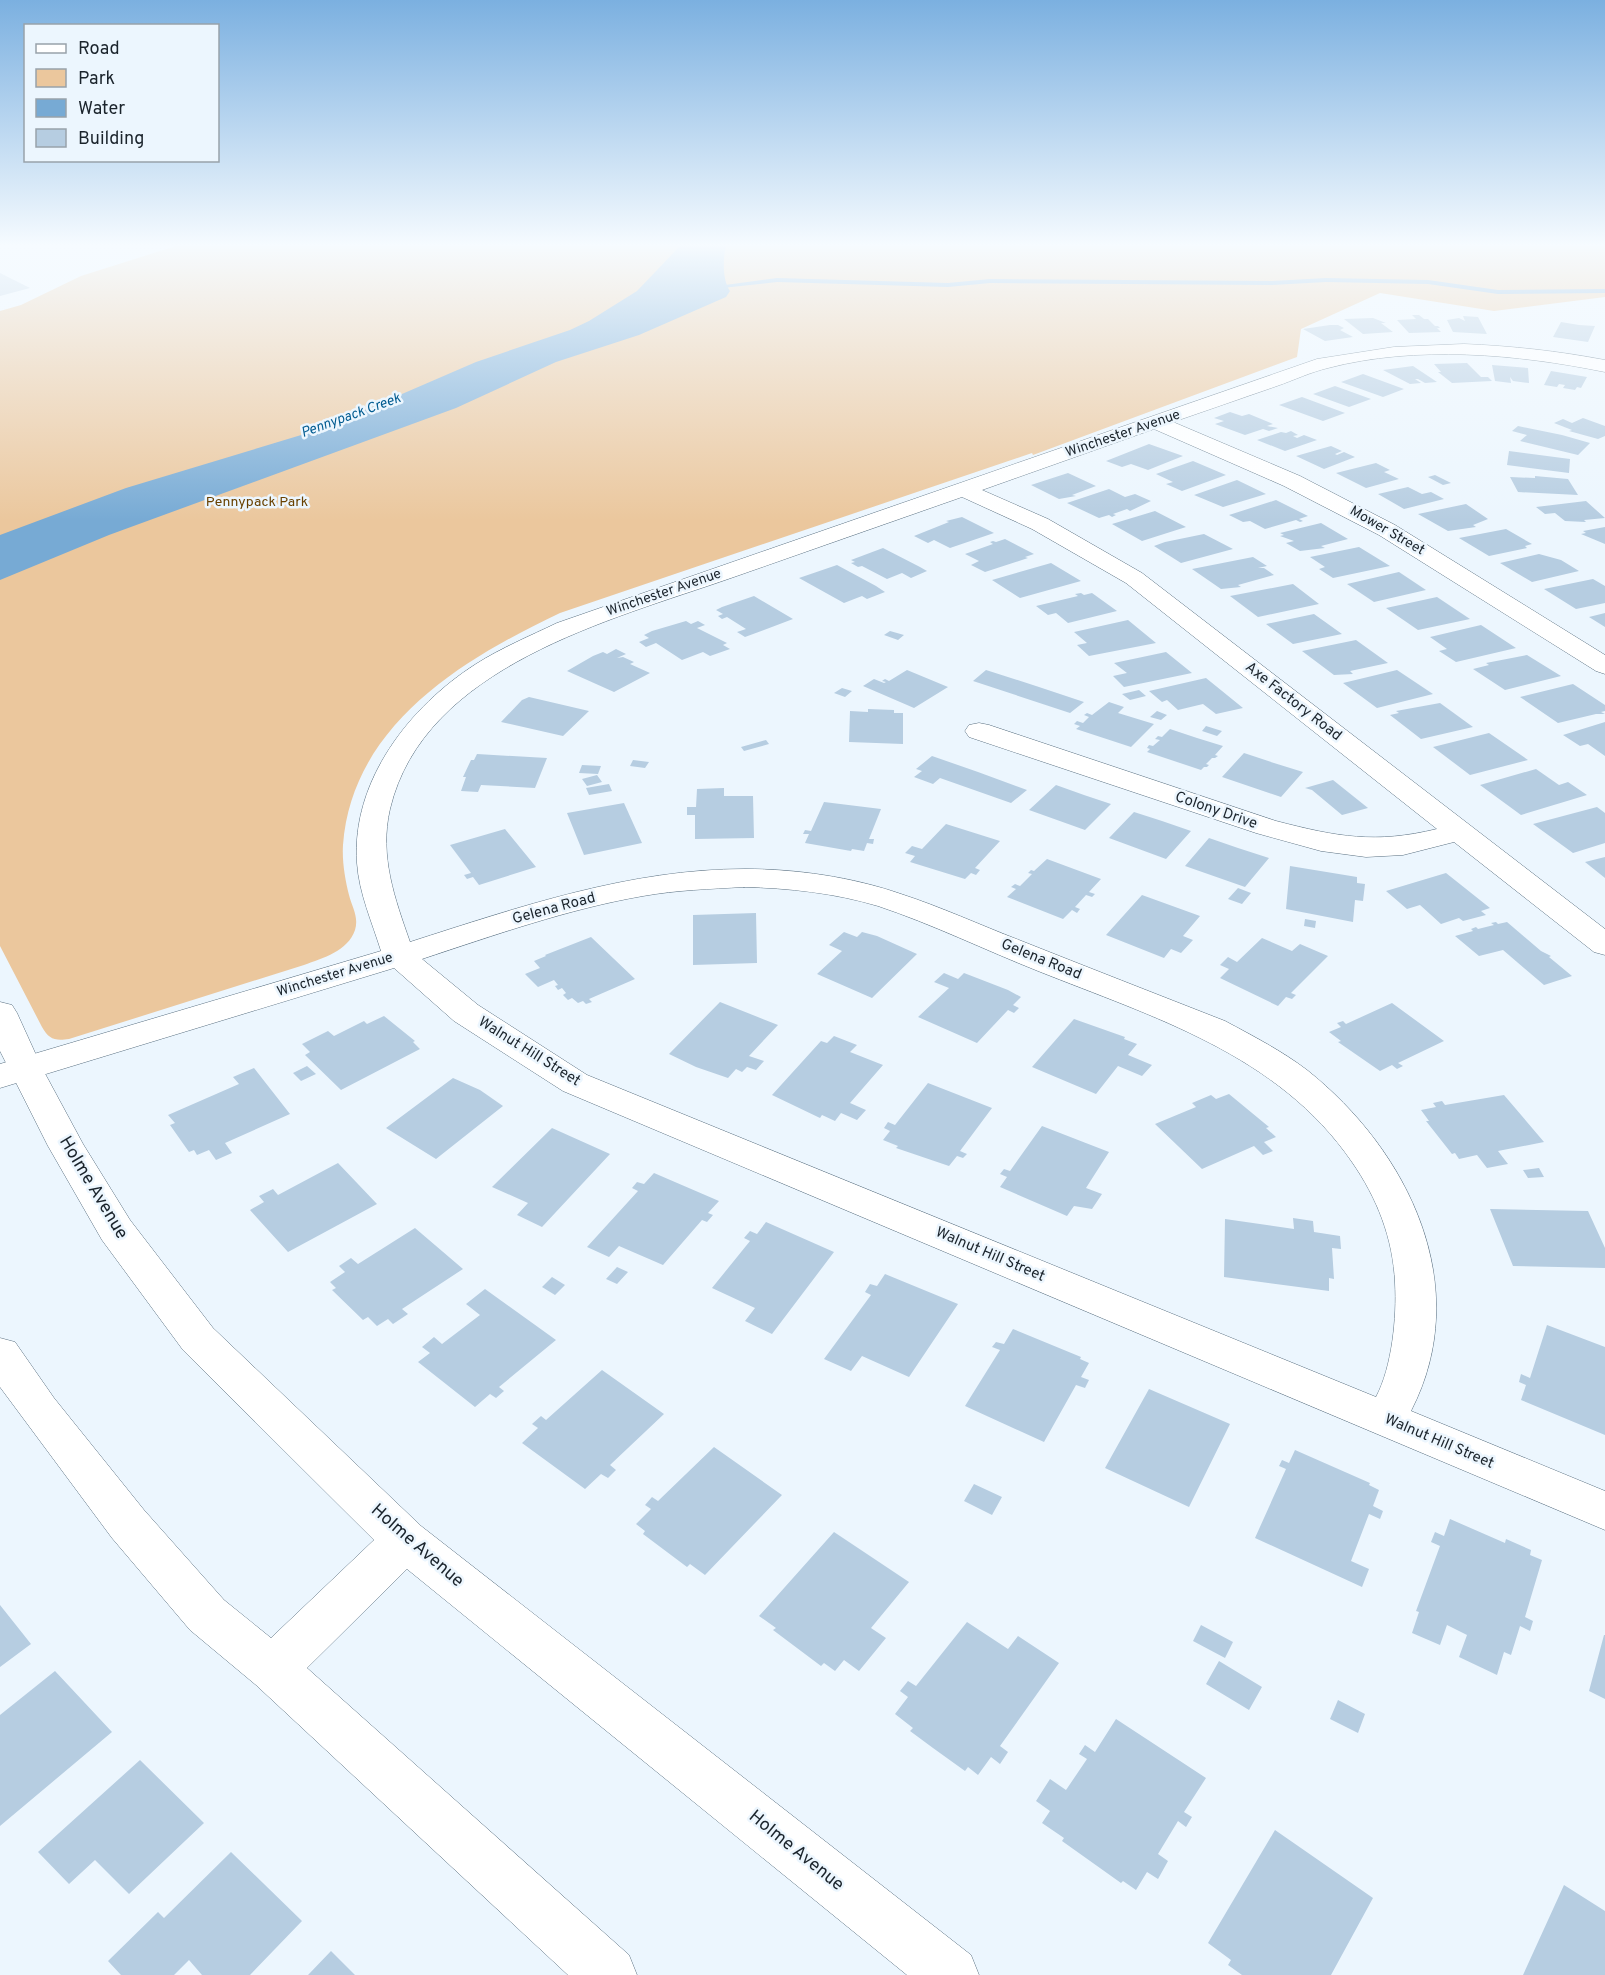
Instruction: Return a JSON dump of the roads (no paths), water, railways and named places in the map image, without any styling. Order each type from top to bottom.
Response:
[{"type":"street","name":"Winchester Avenue","points":[[13,1072],[399,956],[372,864],[372,826],[384,785],[401,751],[445,701],[476,676],[566,628],[1324,363],[1356,357],[1442,349],[1510,352],[1605,366]]},
{"type":"street","name":"Mower Street","points":[[1155,422],[1275,473],[1356,513],[1452,569],[1605,666]]},
{"type":"street","name":"Axe Factory Road","points":[[963,489],[1040,524],[1134,578],[1605,945]]},
{"type":"street","name":"Colony Drive","points":[[979,731],[1266,827],[1321,842],[1366,848],[1403,846],[1460,832]]},
{"type":"street","name":"Gelena Road","points":[[399,956],[537,913],[636,888],[692,880],[745,878],[796,882],[848,889],[890,900],[1213,1029],[1252,1050],[1295,1079],[1335,1117],[1364,1151],[1389,1193],[1406,1230],[1413,1270],[1416,1326],[1403,1385],[1385,1419]]},
{"type":"street","name":"Walnut Hill Street","points":[[399,956],[466,1013],[575,1083],[1605,1511]]},
{"type":"street","name":"Holme Avenue","points":[[0,1013],[13,1072],[66,1146],[116,1230],[198,1339],[405,1540],[951,1975]]},
{"type":"street","points":[[0,1353],[39,1410],[128,1524],[207,1615],[273,1669],[609,1975]]},
{"type":"street","points":[[273,1669],[405,1540]]},
{"type":"water","points":[[549,337],[632,337],[556,362],[456,408],[109,535],[0,580],[0,535],[126,488],[321,429],[476,362]]},
{"type":"water label","name":"Pennypack Creek","points":[[351,416]]},
{"type":"park label","name":"Pennypack Park","points":[[257,502]]}]
